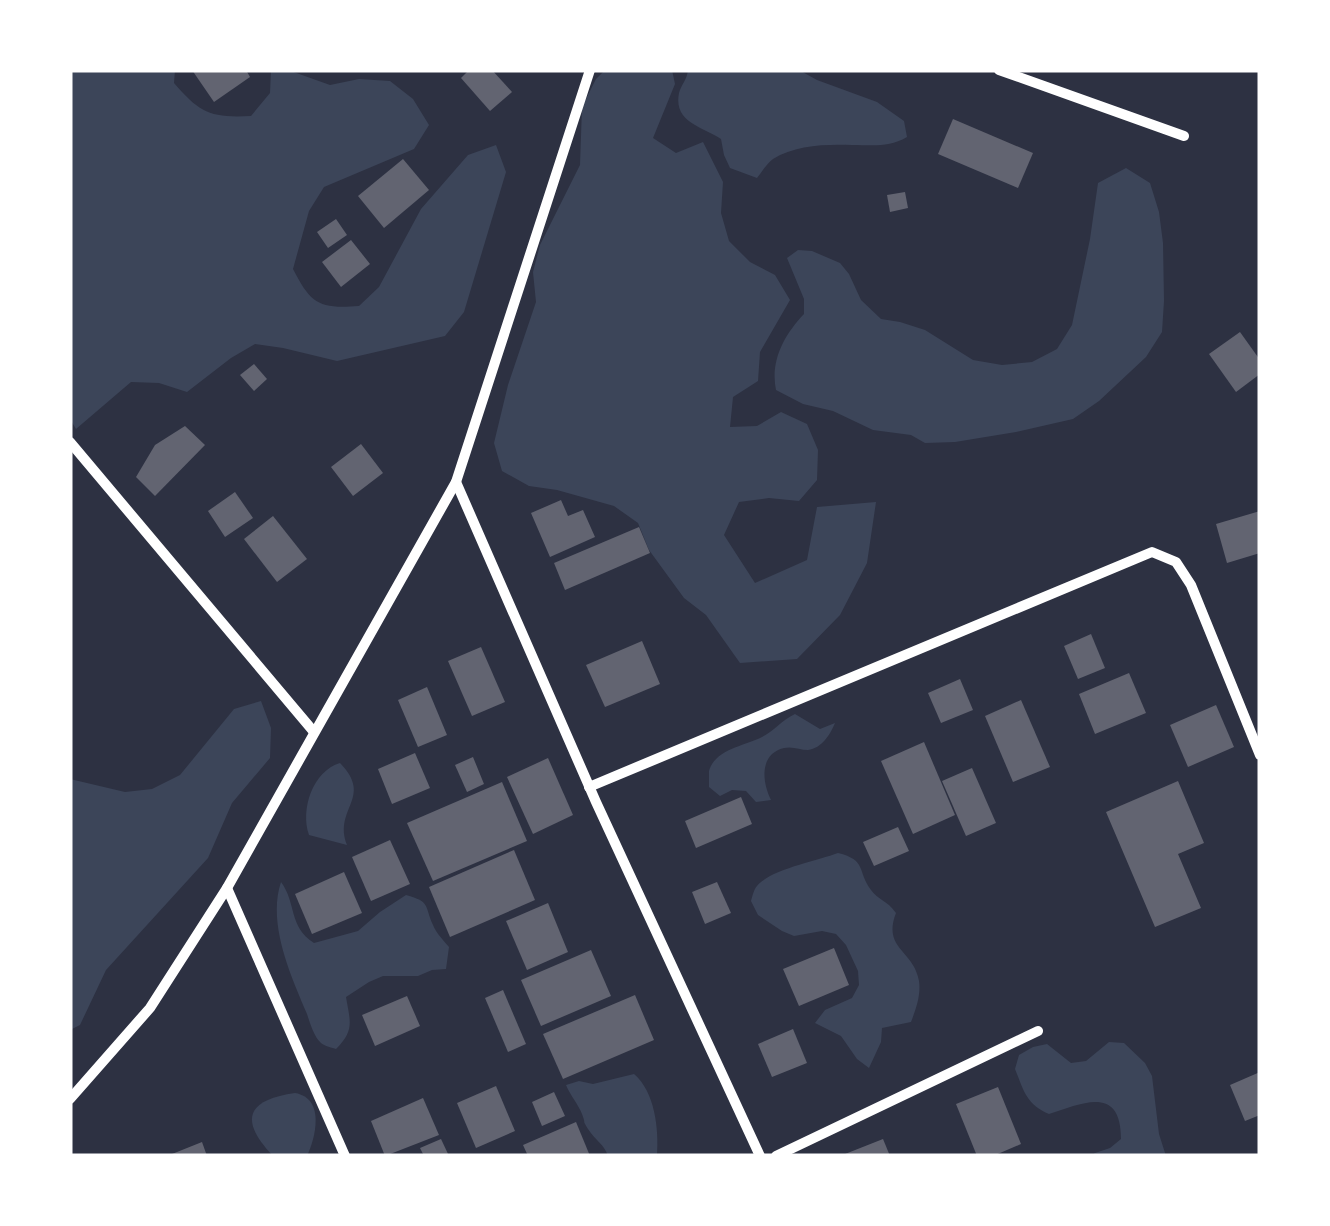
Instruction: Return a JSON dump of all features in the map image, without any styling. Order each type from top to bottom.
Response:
[{"type":"street","points":[[70,1099],[150,1008],[227,888],[456,482],[590,70]]},
{"type":"street","points":[[999,70],[1184,136]]},
{"type":"street","points":[[70,442],[314,732]]},
{"type":"street","points":[[456,482],[589,786],[760,1156]]},
{"type":"street","points":[[589,786],[1152,552],[1176,562],[1191,586],[1260,755]]},
{"type":"street","points":[[227,888],[345,1156]]},
{"type":"street","points":[[776,1156],[1038,1031]]},
{"type":"shaded area","points":[[70,70],[175,70],[174,83],[191,101],[207,112],[225,116],[251,116],[270,93],[271,70],[288,70],[330,85],[359,79],[390,81],[413,99],[429,125],[414,149],[324,187],[309,211],[293,269],[311,297],[325,305],[359,306],[379,287],[421,209],[468,155],[496,145],[506,172],[464,312],[445,336],[337,361],[255,344],[187,392],[159,383],[131,382],[76,429],[70,419]]},
{"type":"shaded area","points":[[605,70],[672,70],[675,84],[653,138],[676,153],[703,142],[723,182],[721,213],[729,241],[750,262],[775,275],[790,300],[760,352],[758,381],[733,397],[730,427],[757,426],[781,412],[807,424],[818,450],[817,480],[799,501],[769,498],[739,502],[724,535],[755,583],[807,560],[817,507],[876,502],[867,563],[840,615],[797,659],[740,663],[706,615],[684,598],[649,550],[638,523],[614,506],[529,486],[502,471],[494,443],[508,385],[536,302],[533,272],[540,245],[580,165],[582,107]]},
{"type":"shaded area","points":[[688,70],[799,70],[877,102],[904,121],[907,137],[887,144],[801,148],[771,161],[757,178],[730,168],[721,139],[685,118],[678,103]]},
{"type":"shaded area","points":[[1126,168],[1150,183],[1159,212],[1163,243],[1162,332],[1146,357],[1099,401],[1073,419],[955,442],[925,443],[911,435],[873,430],[776,390],[775,369],[780,349],[804,314],[804,299],[787,258],[798,250],[812,251],[840,263],[861,300],[881,319],[925,330],[973,360],[1002,365],[1032,362],[1057,349],[1072,325],[1098,183]]},
{"type":"shaded area","points":[[261,701],[271,728],[270,758],[232,803],[208,858],[106,970],[80,1025],[70,1030],[70,779],[125,792],[152,789],[180,775],[234,709]]},
{"type":"shaded area","points":[[795,714],[820,729],[835,723],[817,747],[784,748],[770,756],[765,777],[771,800],[756,802],[746,791],[732,790],[720,796],[709,787],[709,771],[717,758],[762,737]]},
{"type":"shaded area","points":[[340,763],[353,785],[344,832],[347,845],[309,835],[306,814],[316,782]]},
{"type":"shaded area","points":[[838,853],[857,863],[871,890],[896,913],[893,934],[919,981],[919,997],[911,1022],[882,1028],[881,1042],[869,1068],[857,1059],[841,1036],[815,1023],[825,1010],[852,998],[859,985],[858,971],[846,945],[836,934],[822,931],[794,936],[782,931],[758,915],[751,901],[757,886],[773,875]]},
{"type":"shaded area","points":[[281,882],[296,922],[314,943],[358,931],[406,895],[420,900],[449,947],[446,969],[418,976],[383,976],[369,982],[346,997],[350,1025],[342,1042],[336,1049],[324,1045],[312,1030],[283,950],[277,915]]},
{"type":"shaded area","points":[[1109,1042],[1124,1043],[1145,1063],[1152,1076],[1159,1134],[1166,1156],[1091,1156],[1121,1139],[1115,1111],[1098,1102],[1049,1114],[1031,1101],[1015,1069],[1019,1055],[1033,1047],[1047,1044],[1071,1063],[1086,1061]]},
{"type":"shaded area","points":[[634,1074],[647,1091],[654,1112],[657,1156],[608,1156],[588,1129],[566,1085],[579,1081],[593,1084]]},
{"type":"shaded area","points":[[295,1093],[311,1102],[314,1110],[310,1148],[307,1156],[273,1156],[255,1132],[253,1114],[266,1101]]},
{"type":"building","points":[[192,70],[246,70],[250,77],[214,102]]},
{"type":"building","points":[[469,70],[492,70],[512,92],[490,111],[461,78]]},
{"type":"building","points":[[953,119],[1033,153],[1018,188],[938,154]]},
{"type":"building","points":[[403,159],[429,190],[384,228],[358,196]]},
{"type":"building","points":[[905,192],[908,208],[890,212],[887,195]]},
{"type":"building","points":[[336,219],[347,235],[328,248],[317,232]]},
{"type":"building","points":[[351,240],[370,264],[341,287],[322,262]]},
{"type":"building","points":[[1240,332],[1260,360],[1260,374],[1236,392],[1209,354]]},
{"type":"building","points":[[254,364],[267,379],[254,391],[240,375]]},
{"type":"building","points":[[185,426],[205,445],[155,496],[136,477],[155,445]]},
{"type":"building","points":[[361,444],[383,473],[353,496],[331,467]]},
{"type":"building","points":[[235,492],[253,518],[225,537],[208,511]]},
{"type":"building","points":[[561,500],[568,516],[583,510],[595,537],[550,557],[531,513]]},
{"type":"building","points":[[1260,511],[1260,553],[1227,563],[1216,524]]},
{"type":"building","points":[[273,516],[307,559],[277,582],[244,539]]},
{"type":"building","points":[[639,527],[650,553],[565,590],[554,563]]},
{"type":"building","points":[[1091,634],[1105,668],[1078,679],[1064,646]]},
{"type":"building","points":[[642,641],[660,684],[605,707],[586,665]]},
{"type":"building","points":[[481,647],[505,702],[472,716],[448,661]]},
{"type":"building","points":[[1129,673],[1146,713],[1095,734],[1079,694]]},
{"type":"building","points":[[960,679],[973,710],[941,723],[928,693]]},
{"type":"building","points":[[427,687],[447,735],[418,747],[398,700]]},
{"type":"building","points":[[1021,700],[1050,767],[1013,782],[985,716]]},
{"type":"building","points":[[1216,705],[1234,747],[1188,767],[1170,725]]},
{"type":"building","points":[[924,742],[955,815],[913,834],[881,761]]},
{"type":"building","points":[[415,753],[430,788],[392,804],[378,769]]},
{"type":"building","points":[[473,757],[484,784],[467,792],[455,765]]},
{"type":"building","points":[[548,758],[573,815],[533,834],[507,777]]},
{"type":"building","points":[[972,768],[996,823],[966,836],[942,781]]},
{"type":"building","points":[[1178,781],[1204,843],[1178,854],[1201,908],[1155,927],[1106,812]]},
{"type":"building","points":[[502,782],[527,841],[433,881],[407,823]]},
{"type":"building","points":[[741,797],[752,824],[696,848],[685,821]]},
{"type":"building","points":[[898,827],[909,851],[874,866],[863,842]]},
{"type":"building","points":[[390,840],[410,884],[371,901],[352,857]]},
{"type":"building","points":[[514,850],[535,900],[450,937],[429,887]]},
{"type":"building","points":[[344,872],[362,913],[312,934],[295,894]]},
{"type":"building","points":[[717,882],[731,913],[705,924],[692,892]]},
{"type":"building","points":[[548,903],[568,952],[527,970],[506,921]]},
{"type":"building","points":[[834,948],[849,985],[799,1006],[783,969]]},
{"type":"building","points":[[591,950],[611,996],[541,1026],[521,980]]},
{"type":"building","points":[[503,990],[526,1044],[508,1052],[485,998]]},
{"type":"building","points":[[635,995],[654,1040],[563,1079],[543,1034]]},
{"type":"building","points":[[407,996],[420,1026],[375,1046],[362,1015]]},
{"type":"building","points":[[793,1029],[807,1063],[772,1077],[758,1044]]},
{"type":"building","points":[[1260,1072],[1260,1115],[1245,1121],[1230,1085]]},
{"type":"building","points":[[496,1086],[515,1131],[476,1148],[457,1103]]},
{"type":"building","points":[[998,1087],[1021,1144],[993,1156],[977,1156],[956,1104]]},
{"type":"building","points":[[554,1092],[565,1116],[542,1126],[532,1102]]},
{"type":"building","points":[[423,1098],[439,1135],[385,1156],[371,1121]]},
{"type":"building","points":[[576,1122],[590,1156],[528,1156],[523,1145]]},
{"type":"building","points":[[441,1139],[449,1156],[424,1156],[420,1148]]},
{"type":"building","points":[[883,1139],[890,1156],[840,1156]]},
{"type":"building","points":[[202,1142],[207,1156],[167,1156]]}]
